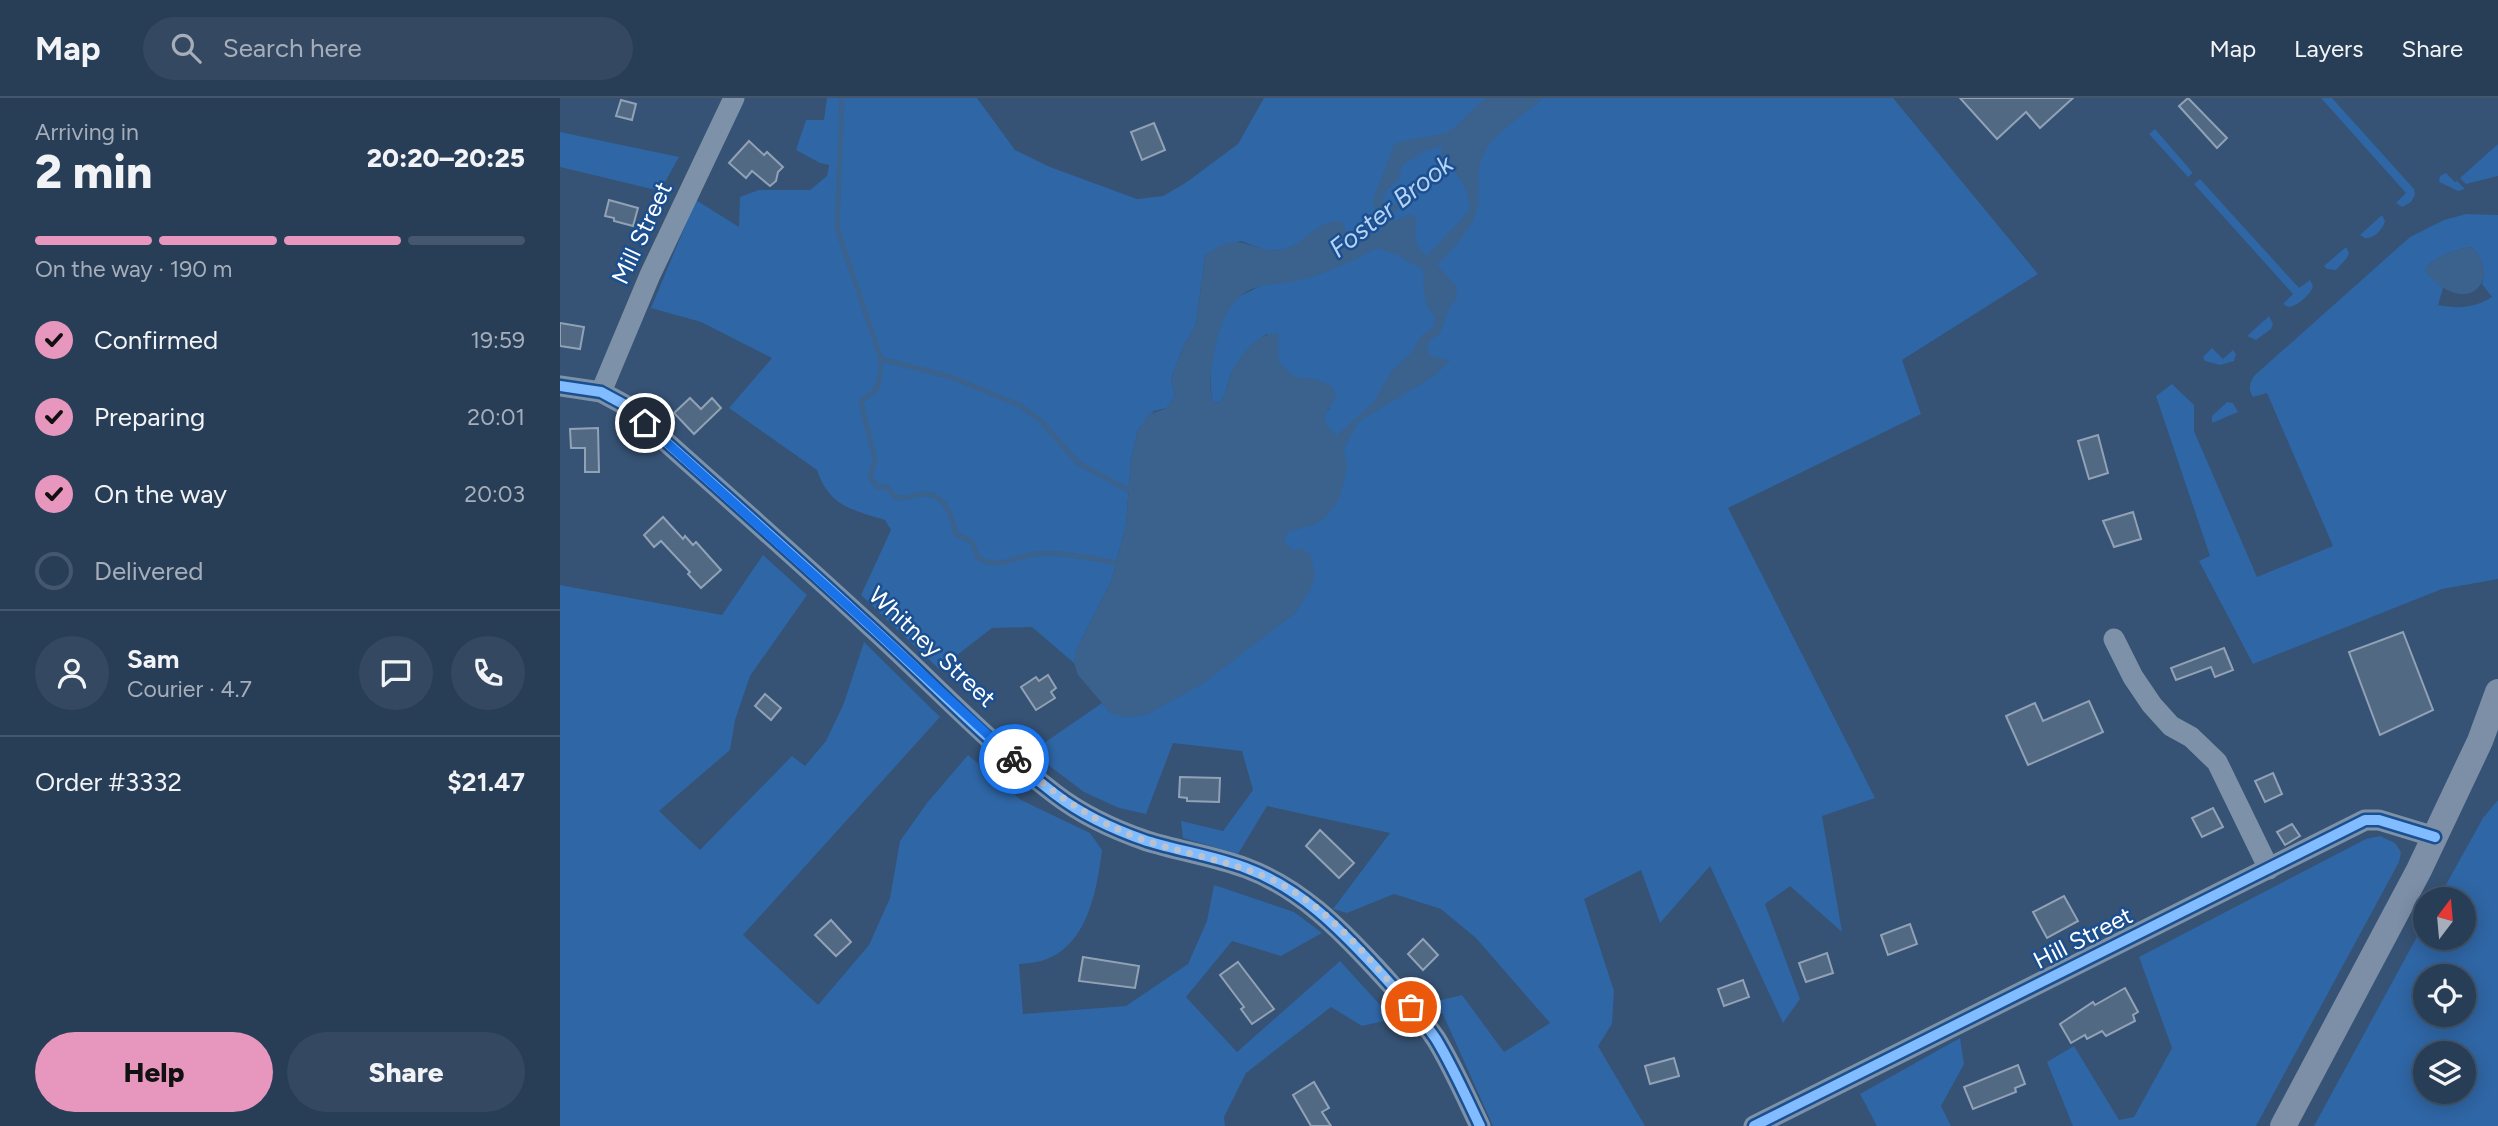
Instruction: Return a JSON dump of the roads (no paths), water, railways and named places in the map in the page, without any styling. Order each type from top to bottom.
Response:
[{"type":"main road","points":[[2283,1126],[2363,979],[2435,837],[2480,741],[2498,692]]},
{"type":"street","name":"Mill Street","points":[[601,391],[650,275],[734,98]]},
{"type":"street","name":"Whitney Street","points":[[560,386],[601,391],[625,405],[866,622],[1007,754],[1076,809],[1146,840],[1245,868],[1278,882],[1308,902],[1336,925],[1387,979],[1435,1038],[1454,1069],[1480,1126]]},
{"type":"street","points":[[2114,639],[2133,677],[2152,705],[2171,726],[2191,737],[2217,762],[2269,869]]},
{"type":"street","name":"Hill Street","points":[[1754,1126],[2365,820],[2379,820],[2435,837]]},
{"type":"waterway","name":"Foster Brook","points":[[842,98],[837,228],[881,359],[951,377],[1019,405],[1040,420],[1078,463],[1132,492]]},
{"type":"waterway","name":"Foster Brook","points":[[1360,236],[1453,161]]},
{"type":"waterway","points":[[881,359],[877,388],[861,403],[875,459],[870,476],[877,487],[887,487],[898,498],[922,494],[937,497],[946,506],[956,534],[972,542],[978,558],[986,561],[999,563],[1035,554],[1054,553],[1116,563]]}]
